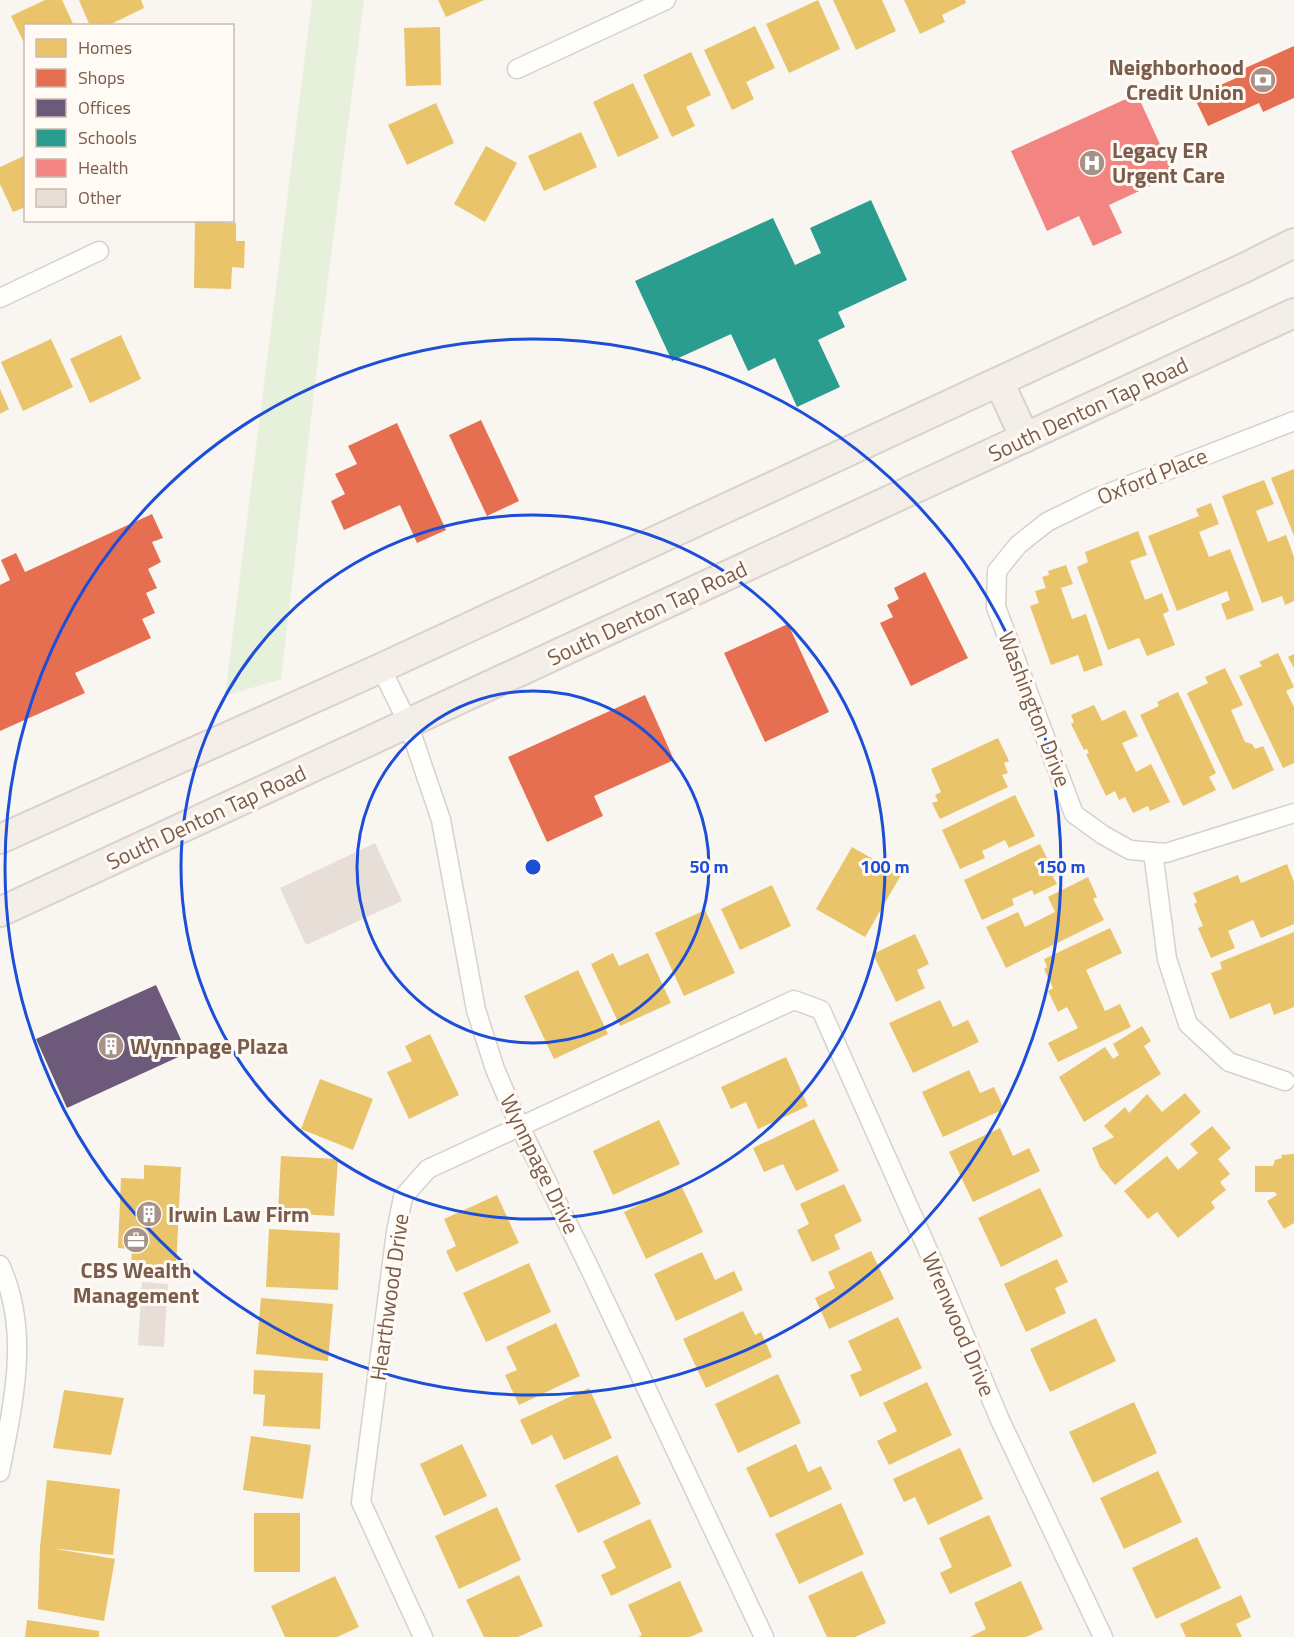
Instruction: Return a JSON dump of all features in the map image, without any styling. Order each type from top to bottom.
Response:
[{"type":"main road","points":[[0,840],[381,668],[1294,243]]},
{"type":"main road","name":"South Denton Tap Road","points":[[0,912],[1294,313]]},
{"type":"main road","points":[[999,382],[1025,438]]},
{"type":"street","points":[[517,69],[666,0]]},
{"type":"street","points":[[0,297],[99,251]]},
{"type":"street","name":"Oxford Place","points":[[1018,545],[1047,522],[1094,499],[1294,421]]},
{"type":"street","name":"Washington Drive","points":[[1018,545],[997,572],[996,607],[1074,814],[1103,835],[1130,850],[1153,852]]},
{"type":"street","name":"Wynnpage Drive","points":[[381,668],[408,723],[441,820],[476,1010],[495,1069],[519,1125],[594,1277],[764,1637]]},
{"type":"street","points":[[1285,1081],[1229,1062],[1188,1024],[1167,959],[1153,852],[1166,853],[1294,813]]},
{"type":"street","name":"Hearthwood Drive","points":[[423,1637],[361,1502],[403,1197],[428,1169],[794,1000],[821,1010]]},
{"type":"street","name":"Wrenwood Drive","points":[[821,1010],[943,1284],[1000,1420],[1103,1637]]},
{"type":"street","points":[[0,1264],[15,1306],[18,1361],[5,1413],[0,1472]]},
{"type":"green space","points":[[312,0],[364,0],[319,349],[281,679],[225,696]]},
{"type":"building: Homes","points":[[45,0],[62,0],[73,24],[24,24],[24,43],[11,16]]},
{"type":"building: Homes","points":[[79,0],[141,0],[144,8],[111,24],[89,24]]},
{"type":"building: Homes","points":[[438,0],[484,0],[446,17]]},
{"type":"building: Homes","points":[[818,0],[840,49],[789,73],[766,24]]},
{"type":"building: Homes","points":[[833,0],[882,0],[896,31],[856,50]]},
{"type":"building: Homes","points":[[904,0],[965,0],[966,3],[942,15],[945,22],[920,34]]},
{"type":"building: Homes","points":[[755,26],[775,68],[746,82],[754,99],[732,110],[704,50]]},
{"type":"building: Homes","points":[[440,27],[441,85],[406,86],[404,28]]},
{"type":"building: Homes","points":[[691,52],[711,95],[686,107],[695,126],[672,137],[643,75]]},
{"type":"building: Homes","points":[[633,83],[659,138],[618,157],[593,102]]},
{"type":"building: Homes","points":[[436,103],[454,143],[407,165],[388,125]]},
{"type":"building: Homes","points":[[581,132],[597,167],[544,191],[528,156]]},
{"type":"building: Homes","points":[[486,146],[517,163],[485,222],[454,204]]},
{"type":"building: Homes","points":[[24,156],[24,208],[13,212],[0,184],[0,167]]},
{"type":"building: Homes","points":[[195,222],[236,223],[236,241],[245,241],[244,268],[232,267],[231,289],[194,288]]},
{"type":"building: Homes","points":[[121,335],[141,379],[90,403],[70,359]]},
{"type":"building: Homes","points":[[51,339],[73,387],[23,411],[1,362]]},
{"type":"building: Homes","points":[[0,389],[9,409],[0,414]]},
{"type":"building: Homes","points":[[1294,469],[1294,536],[1271,478]]},
{"type":"building: Homes","points":[[1264,480],[1274,504],[1256,511],[1268,542],[1286,535],[1294,557],[1294,601],[1285,605],[1282,596],[1262,603],[1222,496]]},
{"type":"building: Homes","points":[[1211,503],[1219,524],[1199,532],[1209,557],[1230,549],[1254,610],[1227,620],[1221,604],[1230,600],[1227,591],[1177,611],[1148,536],[1199,516],[1196,509]]},
{"type":"building: Homes","points":[[1138,531],[1147,555],[1130,561],[1145,600],[1162,593],[1169,611],[1163,614],[1175,645],[1147,656],[1139,638],[1108,650],[1077,567],[1088,562],[1085,552]]},
{"type":"building: Homes","points":[[1066,565],[1073,584],[1061,588],[1072,619],[1086,614],[1103,665],[1084,672],[1078,655],[1051,665],[1030,606],[1039,603],[1035,591],[1046,588],[1042,577],[1049,575],[1048,571]]},
{"type":"building: Homes","points":[[1278,653],[1294,687],[1286,691],[1294,707],[1294,763],[1283,768],[1239,676],[1262,666],[1259,662]]},
{"type":"building: Homes","points":[[1294,654],[1294,668],[1288,657]]},
{"type":"building: Homes","points":[[1225,668],[1243,705],[1231,710],[1245,742],[1252,744],[1255,749],[1263,746],[1274,770],[1233,790],[1187,693],[1208,683],[1205,677]]},
{"type":"building: Homes","points":[[1178,692],[1216,773],[1209,777],[1216,790],[1183,806],[1140,715],[1159,706],[1157,702]]},
{"type":"building: Homes","points":[[1094,705],[1102,721],[1125,710],[1138,736],[1122,743],[1136,772],[1151,764],[1170,802],[1150,811],[1148,806],[1133,813],[1125,797],[1119,800],[1115,791],[1106,796],[1086,754],[1089,753],[1087,749],[1084,750],[1071,724],[1074,722],[1071,715]]},
{"type":"building: Homes","points":[[998,738],[1009,761],[1004,763],[1008,773],[1002,775],[1008,787],[940,819],[932,803],[938,801],[935,795],[941,792],[931,769]]},
{"type":"building: Homes","points":[[1015,795],[1035,836],[1009,848],[1005,840],[982,851],[985,858],[960,869],[942,830]]},
{"type":"building: Homes","points":[[1040,844],[1051,866],[1056,869],[1053,877],[1057,884],[1034,895],[1032,890],[1012,899],[1014,905],[982,920],[964,880]]},
{"type":"building: Homes","points":[[852,847],[901,875],[865,937],[816,909]]},
{"type":"building: Homes","points":[[1287,864],[1294,882],[1294,924],[1261,938],[1253,920],[1228,931],[1235,948],[1211,958],[1198,928],[1203,926],[1194,904],[1197,902],[1193,893],[1238,875],[1241,883]]},
{"type":"building: Homes","points":[[1088,877],[1097,897],[1093,899],[1104,920],[1006,968],[986,927],[1018,912],[1025,927],[1055,912],[1048,897]]},
{"type":"building: Homes","points":[[772,885],[791,926],[740,950],[721,909]]},
{"type":"building: Homes","points":[[705,910],[735,973],[684,996],[655,933]]},
{"type":"building: Homes","points":[[1110,928],[1122,953],[1086,970],[1105,1011],[1120,1004],[1131,1027],[1058,1062],[1048,1043],[1078,1028],[1067,1007],[1058,1012],[1048,991],[1053,988],[1044,969],[1047,967],[1044,959]]},
{"type":"building: Homes","points":[[1294,932],[1294,1007],[1274,1015],[1270,1003],[1230,1019],[1211,973],[1222,969],[1220,962]]},
{"type":"building: Homes","points":[[915,934],[929,964],[917,970],[925,988],[896,1002],[873,954]]},
{"type":"building: Homes","points":[[613,953],[619,966],[648,953],[671,1003],[620,1026],[591,964]]},
{"type":"building: Homes","points":[[578,970],[608,1034],[554,1059],[524,996]]},
{"type":"building: Homes","points":[[940,1000],[953,1027],[968,1020],[979,1042],[913,1073],[889,1023]]},
{"type":"building: Homes","points":[[1142,1026],[1151,1041],[1144,1046],[1161,1074],[1084,1122],[1059,1077],[1105,1047],[1113,1059],[1119,1055],[1113,1044]]},
{"type":"building: Homes","points":[[430,1034],[459,1095],[409,1119],[387,1072],[412,1061],[405,1046]]},
{"type":"building: Homes","points":[[786,1057],[808,1106],[758,1129],[746,1102],[731,1109],[721,1087]]},
{"type":"building: Homes","points":[[969,1070],[980,1093],[994,1087],[1004,1109],[943,1137],[922,1092]]},
{"type":"building: Homes","points":[[320,1079],[373,1099],[353,1150],[301,1129]]},
{"type":"building: Homes","points":[[1185,1093],[1201,1112],[1115,1185],[1100,1167],[1092,1148],[1114,1137],[1104,1126],[1125,1107],[1129,1113],[1147,1094],[1162,1112]]},
{"type":"building: Homes","points":[[814,1119],[839,1171],[796,1191],[783,1164],[764,1172],[753,1148]]},
{"type":"building: Homes","points":[[659,1120],[680,1164],[613,1195],[593,1151]]},
{"type":"building: Homes","points":[[1212,1126],[1231,1148],[1218,1159],[1230,1174],[1220,1182],[1226,1190],[1211,1202],[1215,1208],[1178,1238],[1157,1212],[1148,1219],[1124,1191],[1167,1156],[1178,1170],[1198,1153],[1190,1144]]},
{"type":"building: Homes","points":[[1000,1128],[1013,1156],[1029,1148],[1040,1171],[973,1202],[949,1152]]},
{"type":"building: Homes","points":[[1294,1154],[1294,1223],[1284,1229],[1267,1201],[1277,1195],[1275,1192],[1255,1192],[1255,1166],[1273,1166],[1275,1160],[1282,1158],[1281,1155]]},
{"type":"building: Homes","points":[[281,1156],[338,1159],[334,1216],[278,1213]]},
{"type":"building: Homes","name":"Irwin Law Firm","points":[[144,1165],[181,1167],[176,1268],[131,1266],[132,1249],[118,1248],[121,1178],[144,1179]]},
{"type":"building: Homes","points":[[844,1184],[862,1221],[834,1235],[840,1249],[812,1262],[797,1230],[809,1224],[800,1204]]},
{"type":"building: Homes","points":[[681,1185],[703,1232],[646,1259],[624,1212]]},
{"type":"building: Homes","points":[[1040,1188],[1063,1236],[1001,1267],[978,1218]]},
{"type":"building: Homes","points":[[497,1195],[519,1243],[456,1272],[446,1251],[456,1246],[444,1219]]},
{"type":"building: Homes","points":[[269,1229],[340,1233],[338,1290],[266,1287]]},
{"type":"building: Homes","points":[[871,1251],[894,1299],[829,1329],[815,1298],[835,1288],[828,1272]]},
{"type":"building: Homes","points":[[702,1252],[715,1280],[734,1271],[743,1290],[676,1321],[654,1274]]},
{"type":"building: Homes","points":[[1057,1259],[1068,1282],[1055,1288],[1066,1313],[1026,1332],[1004,1284]]},
{"type":"building: Homes","points":[[529,1263],[551,1312],[486,1342],[463,1293]]},
{"type":"building: Homes","points":[[261,1298],[333,1304],[328,1361],[256,1354]]},
{"type":"building: Homes","points":[[743,1311],[755,1335],[761,1332],[772,1357],[706,1388],[683,1339]]},
{"type":"building: Homes","points":[[898,1317],[922,1368],[860,1397],[850,1375],[862,1370],[848,1341]]},
{"type":"building: Homes","points":[[1096,1318],[1116,1361],[1050,1392],[1030,1349]]},
{"type":"building: Homes","points":[[556,1323],[580,1376],[519,1405],[505,1375],[517,1370],[506,1347]]},
{"type":"building: Homes","points":[[254,1370],[323,1373],[320,1429],[263,1426],[265,1395],[253,1394]]},
{"type":"building: Homes","points":[[778,1374],[801,1423],[738,1453],[715,1404]]},
{"type":"building: Homes","points":[[927,1382],[952,1435],[889,1465],[877,1441],[897,1431],[883,1403]]},
{"type":"building: Homes","points":[[589,1388],[612,1438],[564,1460],[552,1435],[532,1445],[520,1420]]},
{"type":"building: Homes","points":[[64,1390],[124,1398],[111,1455],[53,1448]]},
{"type":"building: Homes","points":[[1134,1402],[1157,1453],[1093,1483],[1069,1432]]},
{"type":"building: Homes","points":[[251,1436],[311,1445],[303,1499],[243,1490]]},
{"type":"building: Homes","points":[[462,1444],[487,1496],[444,1516],[420,1464]]},
{"type":"building: Homes","points":[[796,1444],[808,1472],[821,1466],[832,1489],[770,1518],[746,1468]]},
{"type":"building: Homes","points":[[960,1448],[983,1499],[928,1525],[915,1497],[904,1502],[893,1479]]},
{"type":"building: Homes","points":[[617,1455],[641,1504],[578,1533],[555,1485]]},
{"type":"building: Homes","points":[[1158,1471],[1182,1522],[1124,1549],[1100,1498]]},
{"type":"building: Homes","points":[[47,1480],[120,1489],[113,1555],[51,1548],[115,1559],[104,1621],[38,1609],[40,1547]]},
{"type":"building: Homes","points":[[841,1503],[864,1554],[799,1584],[775,1534]]},
{"type":"building: Homes","points":[[497,1507],[521,1560],[459,1589],[435,1536]]},
{"type":"building: Homes","points":[[254,1513],[300,1513],[300,1572],[254,1572]]},
{"type":"building: Homes","points":[[989,1515],[1012,1566],[950,1594],[940,1573],[952,1567],[939,1538]]},
{"type":"building: Homes","points":[[650,1519],[672,1567],[611,1596],[601,1575],[616,1568],[603,1541]]},
{"type":"building: Homes","points":[[1197,1537],[1221,1588],[1156,1619],[1132,1568]]},
{"type":"building: Homes","points":[[862,1571],[886,1623],[855,1637],[827,1637],[808,1596]]},
{"type":"building: Homes","points":[[519,1575],[543,1626],[518,1637],[484,1637],[466,1600]]},
{"type":"building: Homes","points":[[335,1576],[359,1627],[337,1637],[285,1637],[271,1606]]},
{"type":"building: Homes","points":[[680,1581],[703,1631],[690,1637],[638,1637],[642,1635],[628,1605]]},
{"type":"building: Homes","points":[[1021,1581],[1043,1629],[1026,1637],[970,1637],[986,1629],[974,1603]]},
{"type":"building: Homes","points":[[1241,1595],[1251,1617],[1236,1624],[1242,1637],[1186,1637],[1180,1624]]},
{"type":"building: Homes","points":[[27,1620],[99,1631],[99,1637],[25,1637]]},
{"type":"building: Shops","name":"Neighborhood Credit Union","points":[[1294,46],[1294,98],[1263,112],[1259,103],[1208,126],[1194,97],[1245,74],[1243,69]]},
{"type":"building: Shops","points":[[481,420],[519,501],[487,516],[449,435]]},
{"type":"building: Shops","points":[[397,423],[446,530],[417,543],[400,505],[344,530],[331,501],[345,494],[335,474],[357,464],[348,446]]},
{"type":"building: Shops","points":[[152,514],[163,538],[152,542],[161,562],[148,569],[157,588],[146,593],[155,613],[142,619],[151,638],[75,673],[85,693],[0,731],[0,585],[10,580],[1,560],[16,553],[25,572]]},
{"type":"building: Shops","points":[[925,572],[968,658],[911,686],[880,623],[893,617],[887,605],[899,599],[894,588]]},
{"type":"building: Shops","points":[[788,624],[829,712],[765,742],[724,653]]},
{"type":"building: Shops","points":[[645,695],[674,760],[594,796],[603,816],[547,842],[508,757]]},
{"type":"building: Offices","name":"Wynnpage Plaza","points":[[156,985],[187,1053],[67,1108],[36,1039]]},
{"type":"building: Schools","points":[[871,200],[907,280],[838,312],[845,327],[818,340],[840,387],[797,407],[775,358],[748,371],[731,334],[672,361],[635,281],[773,218],[795,265],[821,253],[810,228]]},
{"type":"building: Health","name":"Legacy ER Urgent Care","points":[[1137,94],[1174,175],[1109,205],[1122,233],[1093,246],[1079,216],[1047,231],[1011,151]]},
{"type":"building: Other","points":[[375,843],[402,901],[306,945],[280,888]]},
{"type":"building: Other","points":[[142,1282],[168,1284],[164,1347],[138,1345]]},
{"type":"place","name":"Neighborhood Credit Union","points":[[1263,80]]},
{"type":"place","name":"Legacy ER Urgent Care","points":[[1092,163]]},
{"type":"place","name":"Wynnpage Plaza","points":[[111,1046]]},
{"type":"place","name":"Irwin Law Firm","points":[[149,1214]]},
{"type":"place","name":"CBS Wealth Management","points":[[136,1240]]}]
